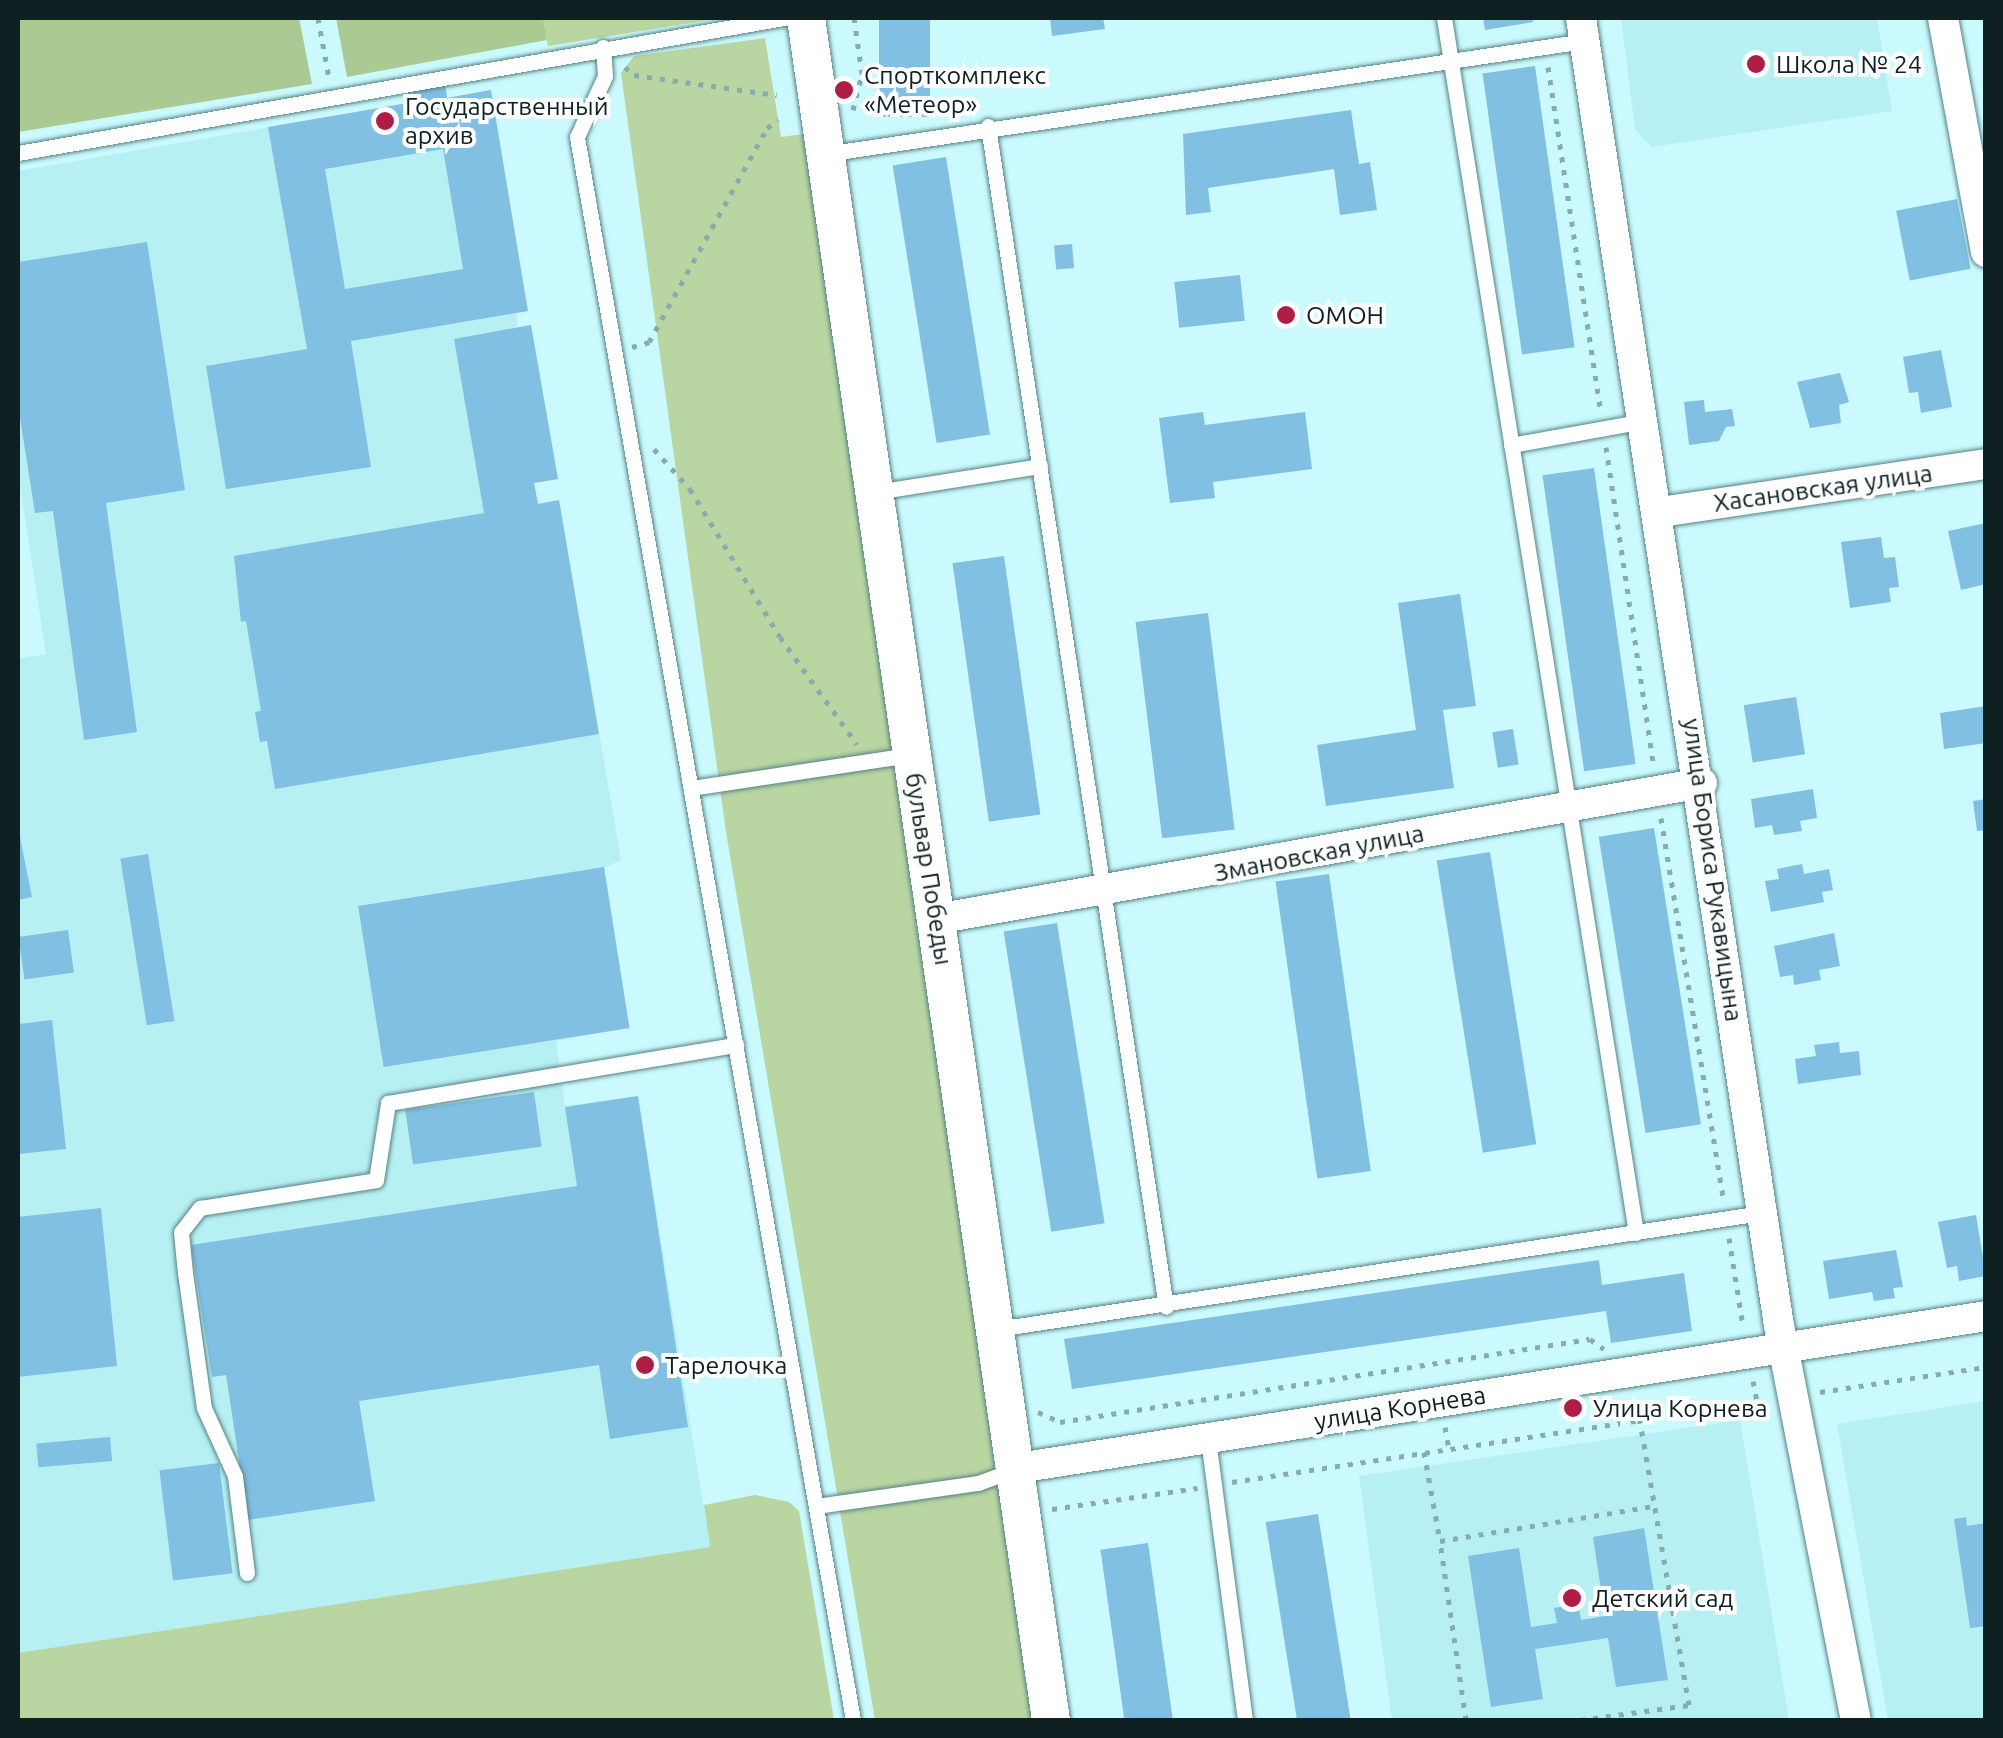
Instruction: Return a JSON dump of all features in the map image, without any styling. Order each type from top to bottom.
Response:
[{"type":"street","name":"бульвар Победы","points":[[806,18],[1018,1468],[1051,1720]]},
{"type":"street","points":[[1943,18],[1986,252]]},
{"type":"street","name":"улица Бориса Рукавицына","points":[[1583,29],[1702,783],[1761,1213],[1792,1397],[1856,1720]]},
{"type":"street","name":"Хасановская улица","points":[[1661,512],[1986,464]]},
{"type":"street","name":"Змановская улица","points":[[936,920],[1702,783]]},
{"type":"street","name":"улица Корнева","points":[[1018,1468],[1208,1438],[1739,1339],[1986,1316]]},
{"type":"lane","points":[[18,153],[602,47],[784,18]]},
{"type":"lane","points":[[1444,18],[1636,1233]]},
{"type":"lane","points":[[826,154],[988,126],[1544,46],[1583,29]]},
{"type":"lane","points":[[602,47],[606,76],[577,137],[853,1720]]},
{"type":"lane","points":[[988,126],[1166,1307]]},
{"type":"lane","points":[[1511,445],[1646,421]]},
{"type":"lane","points":[[874,492],[1040,466]]},
{"type":"lane","points":[[691,788],[912,755]]},
{"type":"lane","points":[[247,1573],[235,1476],[204,1408],[185,1273],[180,1232],[200,1208],[376,1180],[388,1103],[736,1044]]},
{"type":"lane","points":[[996,1330],[1761,1213]]},
{"type":"lane","points":[[1208,1438],[1245,1720]]},
{"type":"lane","name":"улица Корнева","points":[[816,1506],[978,1483],[1018,1468]]},
{"type":"path","points":[[318,18],[332,95]]},
{"type":"path","points":[[1544,46],[1726,1219],[1739,1339],[1758,1402]]},
{"type":"path","points":[[602,47],[634,75],[777,95]]},
{"type":"path","points":[[614,352],[649,342],[767,128],[778,120]]},
{"type":"path","points":[[626,416],[690,489],[780,638],[869,761]]},
{"type":"path","points":[[1739,1339],[1781,1336]]},
{"type":"path","points":[[1038,1412],[1060,1422],[1590,1339],[1609,1352]]},
{"type":"path","points":[[1052,1509],[1986,1367]]},
{"type":"path","points":[[1580,1720],[1688,1705],[1640,1420]]},
{"type":"path","points":[[1424,1452],[1466,1720]]},
{"type":"path","points":[[1440,1540],[1652,1506]]},
{"type":"shaded area","name":"Школа № 24","points":[[1621,18],[1877,18],[1892,111],[1651,147],[1635,129]]},
{"type":"shaded area","points":[[445,84],[448,98],[491,90],[528,311],[516,313],[518,327],[531,325],[558,479],[534,483],[538,504],[559,500],[621,860],[604,868],[629,1028],[556,1041],[565,1106],[638,1096],[710,1547],[18,1653],[18,659],[46,654],[18,472],[18,171],[407,103]]},
{"type":"shaded area","points":[[1985,1401],[1985,1720],[1888,1720],[1837,1424]]},
{"type":"shaded area","name":"Детский сад","points":[[1740,1420],[1789,1720],[1392,1720],[1359,1476]]},
{"type":"green space","points":[[18,18],[299,18],[312,84],[18,132]]},
{"type":"green space","points":[[336,18],[543,18],[547,40],[347,77]]},
{"type":"green space","points":[[543,18],[721,18],[548,46]]},
{"type":"green space","points":[[765,38],[781,137],[810,133],[1034,1720],[875,1720],[726,832],[621,73],[634,56]]},
{"type":"green space","points":[[755,1495],[789,1502],[799,1511],[834,1720],[18,1720],[18,1653],[710,1547],[704,1505]]},
{"type":"building","points":[[879,18],[930,18],[930,117],[879,117]]},
{"type":"building","points":[[1050,18],[1103,18],[1105,29],[1052,36]]},
{"type":"building","points":[[1483,18],[1532,18],[1533,22],[1485,30]]},
{"type":"building","points":[[1535,66],[1575,347],[1522,355],[1483,73]]},
{"type":"building","points":[[445,84],[447,98],[491,90],[528,311],[351,341],[371,467],[226,489],[206,366],[307,349],[268,127],[408,103],[406,91]],"holes":[[[443,149],[463,269],[345,289],[325,169]]]},
{"type":"building","points":[[1351,110],[1359,164],[1370,162],[1377,210],[1340,215],[1334,169],[1208,188],[1211,212],[1186,215],[1183,134]]},
{"type":"building","points":[[946,157],[990,435],[937,443],[893,165]]},
{"type":"building","points":[[1957,199],[1971,269],[1910,281],[1896,211]]},
{"type":"building","points":[[147,242],[185,490],[106,503],[137,732],[84,740],[53,511],[35,513],[18,405],[18,262]]},
{"type":"building","points":[[1072,244],[1074,268],[1056,269],[1054,246]]},
{"type":"building","points":[[1240,275],[1245,321],[1179,328],[1174,282]]},
{"type":"building","points":[[531,325],[558,479],[534,483],[538,504],[559,500],[599,734],[275,789],[267,741],[260,742],[255,712],[261,711],[246,621],[241,622],[234,556],[484,513],[454,339]]},
{"type":"building","points":[[1941,350],[1952,407],[1921,413],[1918,392],[1909,393],[1903,357]]},
{"type":"building","points":[[1840,373],[1849,402],[1839,405],[1841,423],[1810,428],[1797,382]]},
{"type":"building","points":[[1704,400],[1705,412],[1732,409],[1735,426],[1726,427],[1719,441],[1689,445],[1684,402]]},
{"type":"building","points":[[1203,412],[1205,425],[1305,412],[1312,469],[1213,482],[1215,498],[1170,503],[1159,418]]},
{"type":"building","points":[[1594,468],[1636,764],[1584,771],[1543,475]]},
{"type":"building","points":[[1986,523],[1986,584],[1961,590],[1948,531]]},
{"type":"building","points":[[1881,537],[1884,558],[1895,557],[1899,587],[1889,588],[1891,602],[1850,608],[1841,542]]},
{"type":"building","points":[[1004,556],[1040,814],[989,822],[953,563]]},
{"type":"building","points":[[1460,594],[1476,706],[1443,710],[1454,788],[1326,806],[1317,745],[1416,730],[1398,603]]},
{"type":"building","points":[[1208,613],[1235,829],[1162,838],[1136,622]]},
{"type":"building","points":[[1796,697],[1805,754],[1753,763],[1744,705]]},
{"type":"building","points":[[1986,706],[1986,743],[1944,749],[1940,713]]},
{"type":"building","points":[[1513,729],[1519,765],[1498,768],[1492,732]]},
{"type":"building","points":[[1813,789],[1817,818],[1800,821],[1802,831],[1774,835],[1772,825],[1755,828],[1751,799]]},
{"type":"building","points":[[1986,799],[1986,830],[1977,831],[1973,801]]},
{"type":"building","points":[[18,827],[32,897],[18,900]]},
{"type":"building","points":[[1654,828],[1701,1124],[1646,1133],[1599,837]]},
{"type":"building","points":[[1490,852],[1536,1144],[1483,1153],[1437,860]]},
{"type":"building","points":[[148,854],[174,1021],[147,1025],[120,858]]},
{"type":"building","points":[[1802,864],[1804,874],[1829,869],[1833,890],[1822,892],[1824,902],[1771,912],[1765,881],[1779,879],[1777,869]]},
{"type":"building","points":[[604,867],[629,1028],[384,1067],[358,906]]},
{"type":"building","points":[[1329,874],[1371,1171],[1317,1179],[1276,882]]},
{"type":"building","points":[[1057,923],[1105,1223],[1051,1232],[1004,931]]},
{"type":"building","points":[[68,930],[74,973],[24,980],[18,937]]},
{"type":"building","points":[[1834,933],[1840,966],[1819,970],[1821,980],[1794,985],[1793,975],[1780,977],[1774,946]]},
{"type":"building","points":[[52,1020],[66,1149],[18,1154],[18,1024]]},
{"type":"building","points":[[1839,1042],[1840,1053],[1859,1051],[1861,1075],[1798,1084],[1795,1059],[1816,1056],[1814,1045]]},
{"type":"building","points":[[534,1092],[542,1146],[413,1165],[405,1110]]},
{"type":"building","points":[[638,1096],[688,1427],[610,1439],[599,1365],[359,1401],[375,1501],[248,1520],[226,1375],[212,1377],[191,1245],[577,1186],[565,1107]]},
{"type":"building","points":[[101,1208],[117,1366],[18,1377],[18,1217]]},
{"type":"building","points":[[1976,1215],[1986,1276],[1959,1281],[1957,1266],[1947,1268],[1938,1222]]},
{"type":"building","points":[[1896,1250],[1903,1287],[1893,1288],[1895,1298],[1874,1301],[1872,1292],[1829,1299],[1823,1261]]},
{"type":"building","points":[[1599,1260],[1602,1285],[1684,1273],[1692,1331],[1611,1343],[1606,1311],[1072,1389],[1064,1339]]},
{"type":"building","points":[[110,1437],[112,1461],[38,1467],[36,1443]]},
{"type":"building","points":[[219,1463],[233,1573],[173,1580],[159,1470]]},
{"type":"building","points":[[1318,1514],[1351,1719],[1297,1720],[1266,1522]]},
{"type":"building","points":[[1966,1517],[1967,1526],[1986,1523],[1986,1626],[1970,1628],[1954,1519]]},
{"type":"building","points":[[1644,1528],[1668,1680],[1616,1687],[1608,1638],[1535,1649],[1543,1699],[1491,1707],[1468,1556],[1519,1548],[1531,1627],[1557,1623],[1554,1608],[1578,1604],[1581,1620],[1605,1616],[1593,1537]]},
{"type":"building","points":[[1148,1543],[1173,1720],[1124,1720],[1100,1550]]},
{"type":"place","name":"Школа № 24","points":[[1756,64]]},
{"type":"place","name":"Спорткомплекс «Метеор»","points":[[844,90]]},
{"type":"place","name":"Государственный архив","points":[[385,121]]},
{"type":"place","name":"ОМОН","points":[[1286,315]]},
{"type":"place","name":"Тарелочка","points":[[645,1365]]},
{"type":"place","name":"Улица Корнева","points":[[1573,1408]]},
{"type":"place","name":"Детский сад","points":[[1572,1598]]}]
